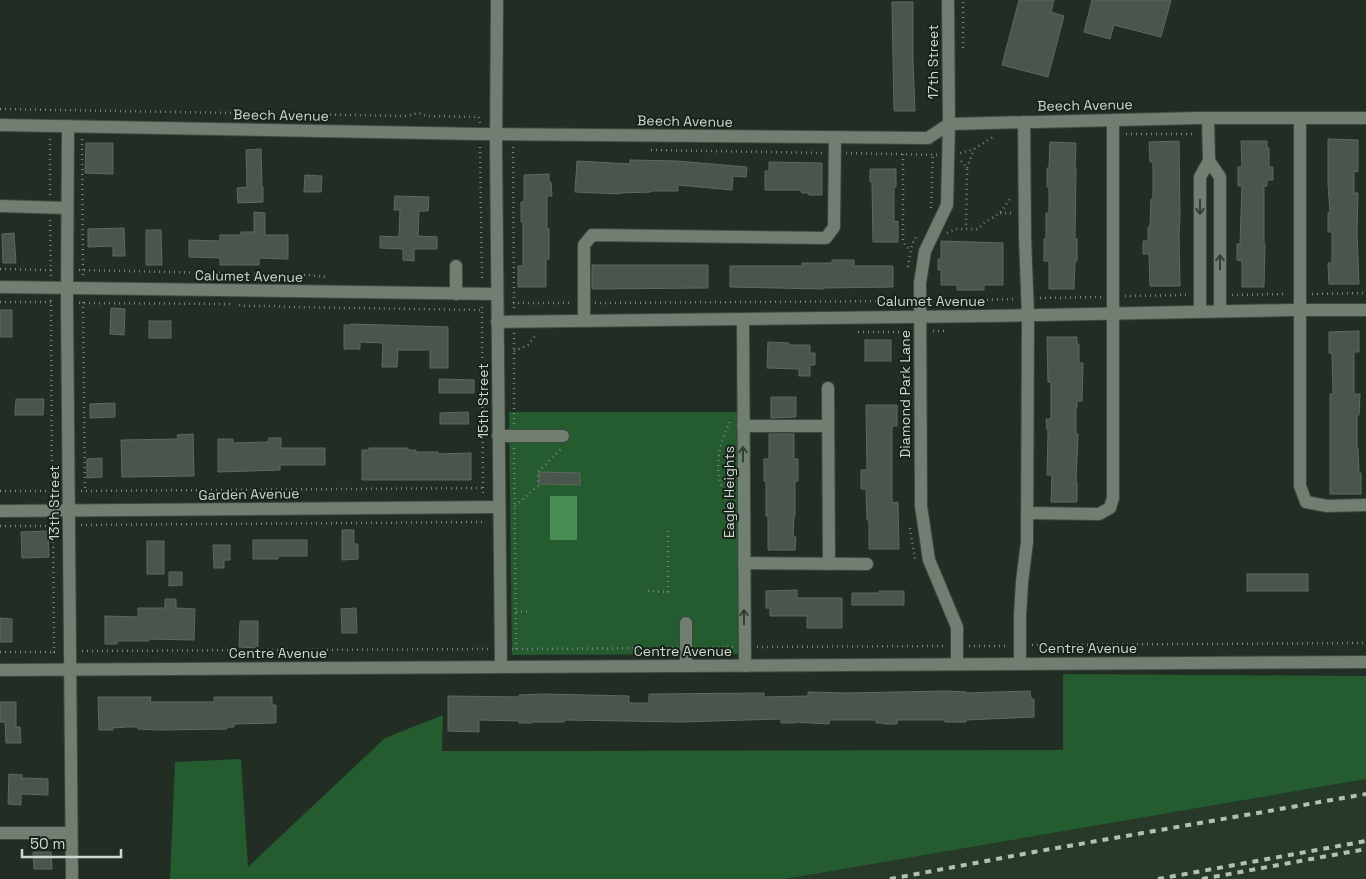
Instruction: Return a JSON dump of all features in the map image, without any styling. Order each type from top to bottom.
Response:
[{"type":"street","name":"15th Street","points":[[497,0],[497,322],[501,667]]},
{"type":"street","name":"17th Street","points":[[948,0],[949,124]]},
{"type":"street","name":"Beech Avenue","points":[[0,125],[480,134],[928,138],[949,124],[1208,118],[1366,118]]},
{"type":"street","points":[[1200,311],[1200,177],[1209,161],[1208,118]]},
{"type":"street","points":[[1300,118],[1300,486],[1306,502],[1327,506],[1366,505]]},
{"type":"street","points":[[1027,513],[1099,514],[1110,508],[1113,498],[1113,120]]},
{"type":"street","points":[[1020,664],[1020,616],[1027,542],[1028,315],[1024,122]]},
{"type":"street","name":"Diamond Park Lane","points":[[949,124],[947,205],[925,252],[920,283],[921,506],[929,560],[957,627],[957,664]]},
{"type":"street","name":"13th Street","points":[[68,126],[67,303],[72,879]]},
{"type":"street","points":[[584,321],[584,245],[592,235],[826,238],[834,227],[835,137]]},
{"type":"street","points":[[1209,161],[1220,177],[1220,311]]},
{"type":"street","points":[[0,206],[67,208]]},
{"type":"street","points":[[456,266],[456,294]]},
{"type":"street","name":"Calumet Avenue","points":[[0,287],[497,294]]},
{"type":"street","name":"Calumet Avenue","points":[[497,322],[1366,310]]},
{"type":"street","name":"Eagle Heights","points":[[743,319],[744,666]]},
{"type":"street","points":[[828,388],[829,564]]},
{"type":"street","points":[[743,426],[828,426]]},
{"type":"street","points":[[498,436],[563,442]]},
{"type":"street","name":"Garden Avenue","points":[[0,511],[499,507]]},
{"type":"street","points":[[744,564],[867,564]]},
{"type":"street","points":[[686,623],[686,666]]},
{"type":"street","name":"Centre Avenue","points":[[0,670],[1366,662]]},
{"type":"street","points":[[0,833],[71,833]]},
{"type":"path","points":[[0,109],[407,116],[418,114],[427,116],[479,117],[482,294],[482,522]]},
{"type":"path","points":[[1113,134],[1194,134]]},
{"type":"path","points":[[967,168],[955,155],[974,148],[992,137],[998,136]]},
{"type":"path","points":[[50,139],[54,652]]},
{"type":"path","points":[[82,139],[85,491]]},
{"type":"path","points":[[480,147],[512,147],[516,649]]},
{"type":"path","points":[[966,229],[967,168],[974,148]]},
{"type":"path","points":[[649,150],[948,155]]},
{"type":"path","points":[[903,154],[903,240],[906,247],[911,249]]},
{"type":"path","points":[[941,239],[947,233],[956,229],[978,229],[1000,213],[1012,196]]},
{"type":"path","points":[[1000,213],[1012,213]]},
{"type":"path","points":[[0,269],[308,275],[333,278]]},
{"type":"path","points":[[514,304],[920,302],[1013,299]]},
{"type":"path","points":[[0,302],[241,304],[247,306],[482,310]]},
{"type":"path","points":[[732,417],[722,438],[718,465],[719,480],[733,515]]},
{"type":"path","points":[[499,507],[515,506],[538,486],[538,472],[563,442]]},
{"type":"path","points":[[0,491],[482,488]]},
{"type":"path","points":[[0,526],[487,522]]},
{"type":"path","points":[[648,592],[668,592],[668,527]]},
{"type":"path","points":[[516,612],[531,611]]},
{"type":"path","points":[[488,641],[488,649]]},
{"type":"path","points":[[1026,648],[1031,646],[1366,643]]},
{"type":"path","points":[[0,652],[1005,646]]},
{"type":"shaded area","points":[[509,412],[737,412],[739,654],[512,655]]},
{"type":"shaded area","points":[[550,496],[577,496],[577,540],[550,540]]},
{"type":"shaded area","points":[[1063,674],[1366,676],[1366,779],[785,879],[170,879],[175,762],[241,759],[248,867],[385,738],[443,715],[442,751],[1063,750]]},
{"type":"shaded area","points":[[1366,779],[1366,879],[785,879]]},
{"type":"building","points":[[1019,0],[1054,0],[1051,12],[1064,16],[1048,77],[1002,65]]},
{"type":"building","points":[[1092,0],[1171,0],[1161,37],[1114,25],[1110,39],[1084,32]]},
{"type":"building","points":[[892,2],[913,2],[915,111],[894,111]]},
{"type":"building","points":[[1328,139],[1358,140],[1358,172],[1354,171],[1354,193],[1358,193],[1359,284],[1329,284],[1328,263],[1332,263],[1332,232],[1328,232],[1328,213],[1330,213]]},
{"type":"building","points":[[1179,141],[1180,286],[1150,286],[1149,254],[1143,254],[1143,241],[1148,241],[1151,199],[1153,199],[1153,162],[1150,162],[1149,142]]},
{"type":"building","points":[[1241,141],[1267,141],[1269,167],[1273,167],[1273,180],[1267,180],[1267,186],[1264,186],[1264,287],[1242,287],[1242,261],[1237,260],[1237,244],[1240,244],[1242,186],[1238,186],[1238,167],[1242,167]]},
{"type":"building","points":[[1050,142],[1076,143],[1075,239],[1077,239],[1077,261],[1075,261],[1074,289],[1049,289],[1049,261],[1044,261],[1046,213],[1049,213],[1047,168],[1049,168]]},
{"type":"building","points":[[86,143],[113,143],[113,174],[85,173]]},
{"type":"building","points":[[261,149],[263,202],[238,203],[237,188],[247,187],[246,150]]},
{"type":"building","points":[[630,160],[677,161],[747,167],[746,177],[733,176],[732,190],[678,185],[678,191],[620,194],[575,192],[577,161],[630,164]]},
{"type":"building","points":[[769,162],[822,163],[822,195],[809,195],[809,193],[802,193],[801,190],[765,190],[765,171],[769,171]]},
{"type":"building","points":[[870,169],[896,169],[894,222],[898,221],[898,242],[873,242]]},
{"type":"building","points":[[549,174],[552,196],[547,196],[549,259],[546,259],[546,287],[518,287],[518,266],[523,266],[521,202],[524,202],[524,175]]},
{"type":"building","points":[[305,175],[322,176],[321,192],[304,192]]},
{"type":"building","points":[[395,196],[429,197],[428,211],[419,211],[418,236],[437,237],[437,249],[414,249],[414,261],[403,260],[403,249],[380,248],[380,236],[399,237],[400,210],[394,210]]},
{"type":"building","points":[[254,212],[265,213],[265,235],[288,235],[288,259],[259,258],[259,265],[220,265],[220,258],[189,257],[189,240],[220,241],[220,235],[241,235],[241,232],[254,232]]},
{"type":"building","points":[[124,228],[125,256],[113,256],[113,246],[88,247],[88,229]]},
{"type":"building","points":[[146,230],[161,230],[162,265],[146,265]]},
{"type":"building","points":[[14,233],[16,263],[3,263],[2,234]]},
{"type":"building","points":[[941,241],[1003,243],[1003,285],[984,285],[984,290],[957,290],[957,285],[941,285],[941,270],[938,270],[938,259],[941,259]]},
{"type":"building","points":[[832,260],[854,260],[854,266],[893,266],[893,287],[823,289],[730,287],[730,266],[802,266],[802,263],[832,263]]},
{"type":"building","points":[[592,265],[708,265],[708,288],[592,289]]},
{"type":"building","points":[[111,308],[125,309],[124,335],[110,334]]},
{"type":"building","points":[[0,310],[12,310],[12,337],[0,337]]},
{"type":"building","points":[[149,321],[171,321],[171,338],[149,338]]},
{"type":"building","points":[[344,325],[448,327],[448,368],[430,368],[430,350],[398,350],[397,367],[382,367],[383,343],[360,342],[360,349],[344,349]]},
{"type":"building","points":[[1359,331],[1359,352],[1354,352],[1354,394],[1360,394],[1359,415],[1357,415],[1357,448],[1359,473],[1361,473],[1361,494],[1330,494],[1330,394],[1333,394],[1332,353],[1329,353],[1329,332]]},
{"type":"building","points":[[1047,337],[1077,337],[1079,363],[1083,363],[1082,401],[1077,401],[1076,408],[1076,434],[1078,434],[1077,502],[1051,502],[1052,475],[1047,475],[1048,430],[1046,419],[1051,419],[1051,382],[1048,382]]},
{"type":"building","points":[[865,340],[891,340],[891,361],[865,361]]},
{"type":"building","points":[[768,342],[810,345],[810,353],[815,353],[815,365],[810,365],[810,376],[799,376],[799,369],[767,368]]},
{"type":"building","points":[[439,379],[474,380],[474,393],[439,393]]},
{"type":"building","points":[[771,397],[796,397],[796,417],[771,418]]},
{"type":"building","points":[[16,399],[44,399],[43,415],[15,415]]},
{"type":"building","points":[[115,403],[115,417],[90,418],[90,404]]},
{"type":"building","points":[[866,405],[897,405],[897,426],[892,426],[892,503],[898,502],[899,549],[869,549],[866,489],[861,489],[861,470],[867,470]]},
{"type":"building","points":[[468,412],[469,424],[440,424],[440,413]]},
{"type":"building","points":[[193,434],[194,476],[122,477],[121,440],[178,439],[177,435]]},
{"type":"building","points":[[769,434],[794,434],[794,459],[798,459],[798,481],[795,481],[793,537],[796,537],[795,550],[768,550],[764,459],[769,459]]},
{"type":"building","points":[[269,438],[281,438],[281,448],[325,448],[325,465],[280,465],[280,470],[218,472],[218,439],[233,439],[233,443],[268,442]]},
{"type":"building","points":[[369,448],[408,448],[408,450],[416,450],[416,452],[438,452],[438,454],[471,453],[471,480],[362,480],[362,450],[369,450]]},
{"type":"building","points":[[102,458],[102,477],[87,478],[87,459]]},
{"type":"building","points":[[539,472],[580,473],[580,485],[539,484]]},
{"type":"building","points":[[342,530],[354,530],[354,544],[358,544],[358,559],[342,560]]},
{"type":"building","points":[[48,531],[49,557],[22,558],[21,532]]},
{"type":"building","points":[[253,540],[307,540],[307,556],[278,556],[278,559],[253,559]]},
{"type":"building","points":[[147,541],[164,541],[164,574],[147,574]]},
{"type":"building","points":[[213,545],[230,545],[230,560],[224,560],[224,568],[214,568]]},
{"type":"building","points":[[169,572],[182,572],[182,585],[169,586]]},
{"type":"building","points":[[1247,574],[1308,574],[1308,591],[1247,591]]},
{"type":"building","points":[[797,590],[797,598],[842,598],[842,628],[807,628],[807,616],[770,616],[770,608],[766,608],[766,591]]},
{"type":"building","points":[[879,591],[904,591],[904,605],[852,605],[852,593],[879,593]]},
{"type":"building","points":[[165,599],[176,599],[176,608],[195,609],[194,640],[149,639],[149,641],[117,641],[117,644],[105,644],[105,616],[138,617],[138,608],[165,608]]},
{"type":"building","points":[[356,608],[357,633],[342,633],[341,609]]},
{"type":"building","points":[[0,618],[12,619],[12,642],[0,642]]},
{"type":"building","points":[[240,621],[258,621],[258,648],[239,647]]},
{"type":"building","points":[[946,691],[966,693],[1030,691],[1031,699],[1034,699],[1034,717],[966,720],[966,722],[897,720],[897,724],[876,723],[876,720],[829,720],[829,724],[781,723],[781,719],[681,722],[565,720],[564,722],[532,723],[479,720],[479,732],[448,731],[448,696],[519,697],[519,695],[545,694],[629,696],[629,703],[649,703],[649,694],[764,693],[764,697],[808,696],[808,692]]},
{"type":"building","points":[[98,697],[151,697],[150,702],[214,702],[214,697],[272,697],[272,705],[276,705],[276,723],[234,724],[234,727],[227,727],[227,729],[160,730],[126,727],[112,728],[113,730],[99,730]]},
{"type":"building","points":[[0,702],[16,702],[16,727],[20,727],[21,743],[6,743],[5,722],[0,722]]},
{"type":"building","points":[[9,774],[22,775],[22,778],[48,779],[48,795],[21,794],[21,805],[8,804]]},
{"type":"building","points":[[33,852],[51,852],[52,869],[34,869]]},
{"type":"railway","points":[[890,879],[1366,794]]},
{"type":"railway","points":[[1158,879],[1366,841]]},
{"type":"railway","points":[[1202,879],[1366,849]]}]
